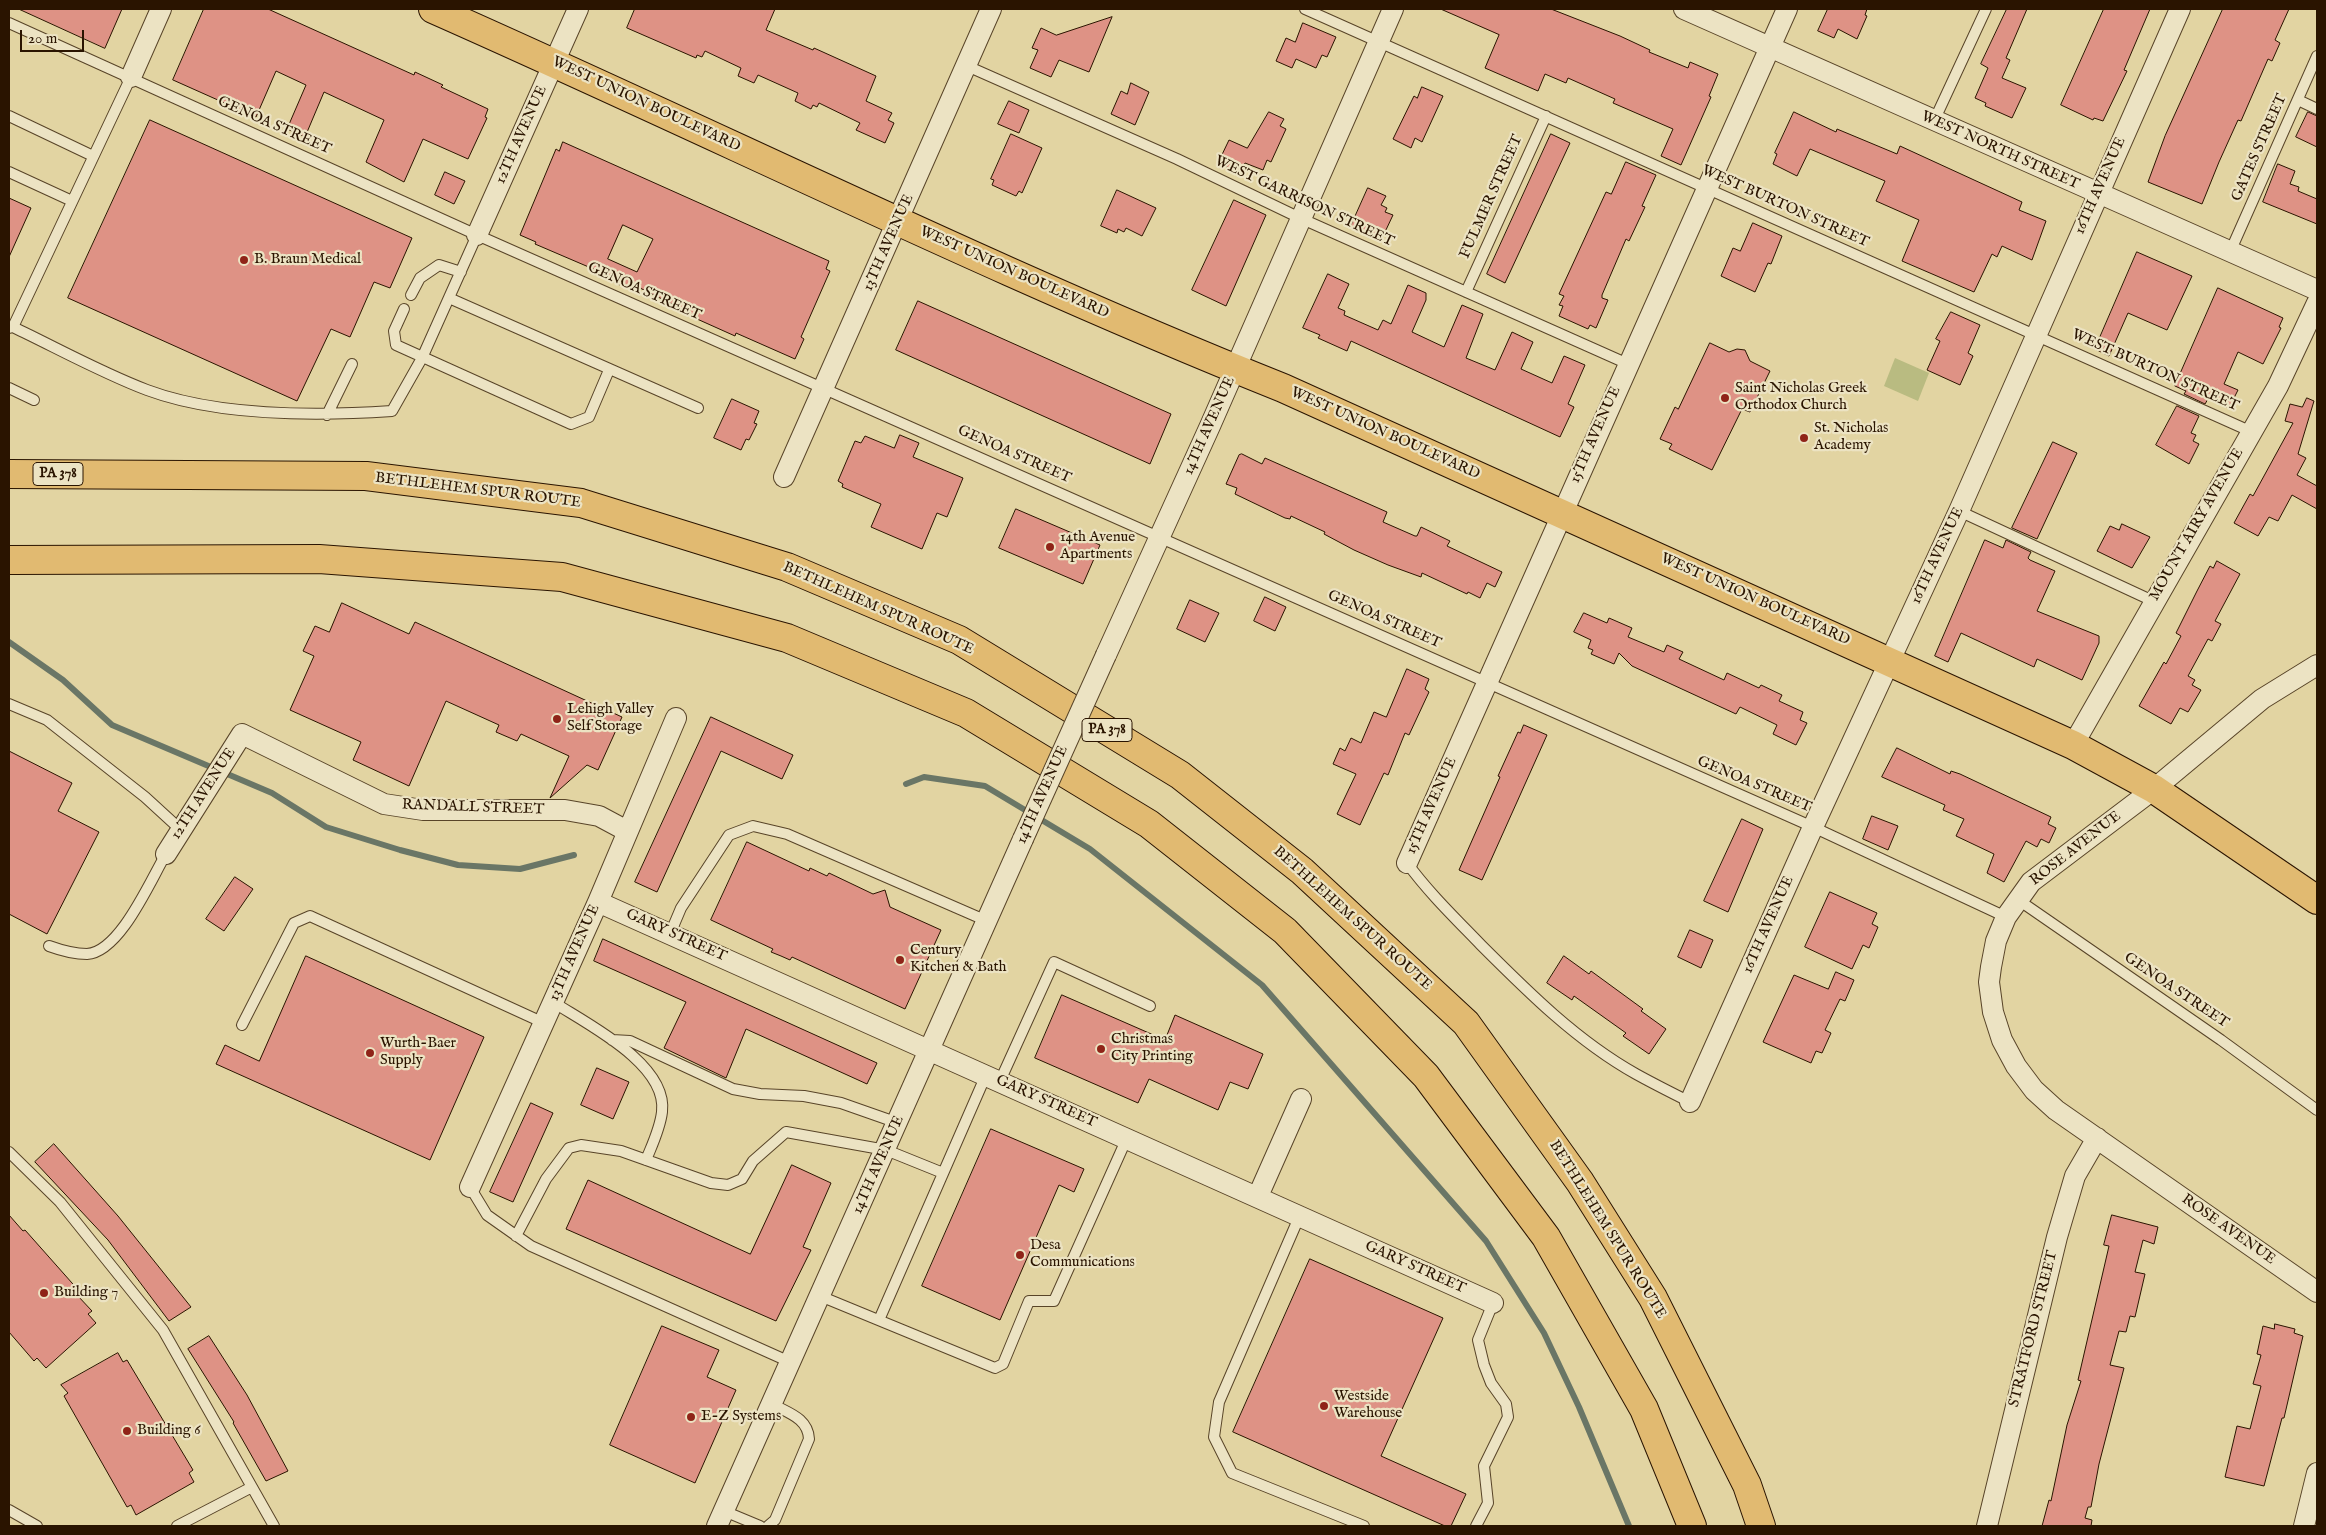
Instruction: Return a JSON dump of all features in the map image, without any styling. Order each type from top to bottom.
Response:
[{"type":"main road","name":"WEST UNION BOULEVARD","points":[[433,9],[898,222],[1235,369],[1283,388],[2073,745],[2154,789],[2317,900]]},
{"type":"main road","name":"BETHLEHEM SPUR ROUTE","points":[[9,474],[366,476],[581,503],[787,567],[959,640],[1180,775],[1302,871],[1466,1023],[1580,1182],[1653,1298],[1747,1485],[1760,1526]]},
{"type":"main road","points":[[9,560],[319,559],[562,577],[787,638],[966,714],[1150,824],[1284,931],[1426,1076],[1546,1237],[1644,1409],[1692,1526]]},
{"type":"street","points":[[131,77],[161,9]]},
{"type":"street","name":"12TH AVENUE","points":[[477,235],[578,9]]},
{"type":"street","name":"13TH AVENUE","points":[[784,477],[992,9]]},
{"type":"street","name":"14TH AVENUE","points":[[721,1519],[1235,369],[1393,9]]},
{"type":"street","name":"WEST NORTH STREET","points":[[1684,9],[2097,194],[2317,290]]},
{"type":"street","name":"15TH AVENUE","points":[[1407,863],[1787,9]]},
{"type":"street","name":"16TH AVENUE","points":[[1690,1102],[1813,827],[1959,511],[2180,9]]},
{"type":"street","name":"MOUNT AIRY AVENUE","points":[[2073,745],[2252,432],[2296,351],[2317,303]]},
{"type":"street","name":"ROSE AVENUE","points":[[2313,673],[2262,700],[2154,789],[2031,882],[2017,899],[2006,917],[1996,941],[1989,982],[1993,1012],[2002,1040],[2016,1066],[2034,1090],[2056,1110],[2317,1292]]},
{"type":"street","name":"13TH AVENUE","points":[[470,1187],[598,902],[676,718]]},
{"type":"street","name":"12TH AVENUE","points":[[166,854],[242,734]]},
{"type":"street","name":"RANDALL STREET","points":[[242,734],[384,804],[423,810],[565,810],[599,816],[627,831]]},
{"type":"street","name":"GARY STREET","points":[[598,902],[1258,1196],[1493,1303]]},
{"type":"street","points":[[1258,1196],[1301,1099]]},
{"type":"street","name":"STRATFORD STREET","points":[[1987,1526],[2057,1236],[2075,1176],[2097,1138]]},
{"type":"street","points":[[2304,1526],[2317,1473]]},
{"type":"lane","name":"WEST BURTON STREET","points":[[1305,9],[2252,432]]},
{"type":"lane","points":[[1934,121],[1986,9]]},
{"type":"lane","name":"GENOA STREET","points":[[9,23],[477,235],[1160,536],[1631,748],[1813,827],[2006,917]]},
{"type":"lane","name":"GATES STREET","points":[[2230,252],[2317,56]]},
{"type":"lane","name":"WEST GARRISON STREET","points":[[967,66],[1177,159],[1300,218],[1628,364]]},
{"type":"lane","points":[[131,77],[11,328],[147,390],[205,407],[328,415],[392,411],[422,358],[477,235]]},
{"type":"lane","points":[[2298,100],[2317,109]]},
{"type":"lane","points":[[9,116],[93,156]]},
{"type":"lane","name":"FULMER STREET","points":[[1466,292],[1546,116]]},
{"type":"lane","points":[[9,172],[72,201]]},
{"type":"lane","points":[[411,295],[420,278],[439,265],[461,272]]},
{"type":"lane","points":[[449,298],[698,408]]},
{"type":"lane","points":[[404,310],[394,331],[396,345],[571,424],[589,417],[609,370]]},
{"type":"lane","points":[[328,415],[352,364]]},
{"type":"lane","points":[[9,388],[34,400]]},
{"type":"lane","points":[[1959,511],[2154,601]]},
{"type":"lane","points":[[9,704],[47,720],[137,791],[181,830]]},
{"type":"lane","points":[[670,934],[681,908],[729,835],[753,826],[787,834],[987,921]]},
{"type":"lane","points":[[49,946],[87,954],[106,948],[125,927],[166,854]]},
{"type":"lane","points":[[1407,863],[1425,888],[1520,984],[1561,1020],[1596,1048],[1635,1074],[1690,1102]]},
{"type":"lane","name":"GENOA STREET","points":[[2017,899],[2221,1040],[2317,1110]]},
{"type":"lane","points":[[242,1025],[294,924],[310,916],[544,1023]]},
{"type":"lane","points":[[879,1320],[943,1173],[1054,962],[1150,1006]]},
{"type":"lane","points":[[553,1002],[628,1050],[646,1068],[658,1088],[663,1110],[659,1128],[646,1160]]},
{"type":"lane","points":[[612,1040],[630,1041],[733,1089],[760,1094],[804,1096],[841,1103],[898,1123]]},
{"type":"lane","points":[[516,1236],[546,1179],[569,1148],[581,1144],[596,1146],[646,1160],[711,1183],[728,1184],[742,1179],[753,1161],[786,1132],[886,1150],[943,1173]]},
{"type":"lane","points":[[820,1296],[995,1368],[1003,1364],[1029,1301],[1054,1301],[1127,1138]]},
{"type":"lane","points":[[9,1152],[60,1202],[163,1330],[274,1526]]},
{"type":"lane","points":[[470,1187],[487,1215],[531,1246],[790,1362]]},
{"type":"lane","points":[[1300,1215],[1219,1402],[1214,1437],[1232,1473],[1364,1526]]},
{"type":"lane","points":[[1476,1526],[1488,1503],[1484,1466],[1508,1418],[1506,1404],[1491,1383],[1484,1366],[1478,1340],[1493,1303]]},
{"type":"lane","points":[[768,1526],[775,1520],[809,1439],[809,1429],[804,1421],[772,1404]]},
{"type":"lane","points":[[177,1526],[252,1487]]},
{"type":"lane","points":[[9,1510],[37,1526]]},
{"type":"lane","points":[[721,1519],[760,1526]]},
{"type":"green space","points":[[1895,358],[1929,373],[1918,401],[1884,386]]},
{"type":"building","points":[[19,9],[122,9],[105,48]]},
{"type":"building","points":[[204,9],[268,9],[414,75],[415,72],[443,85],[441,87],[488,109],[485,117],[487,118],[468,159],[423,139],[404,182],[366,162],[384,120],[324,92],[305,137],[287,129],[306,85],[276,71],[256,117],[173,80]]},
{"type":"building","points":[[635,9],[775,9],[766,30],[813,50],[814,48],[876,76],[866,101],[892,113],[888,120],[894,123],[885,143],[856,130],[860,123],[819,103],[817,107],[813,105],[811,109],[795,101],[798,93],[758,75],[754,83],[738,76],[741,68],[705,51],[702,57],[697,55],[696,58],[627,28]]},
{"type":"building","points":[[1441,9],[1551,9],[1620,36],[1650,50],[1649,52],[1688,68],[1690,62],[1718,74],[1709,96],[1711,97],[1681,165],[1661,156],[1673,129],[1613,103],[1615,99],[1568,78],[1566,83],[1545,74],[1538,91],[1485,68],[1499,35]]},
{"type":"building","points":[[1828,9],[1867,9],[1865,15],[1867,16],[1857,39],[1838,29],[1834,38],[1818,31]]},
{"type":"building","points":[[2007,9],[2027,9],[2006,58],[2010,60],[2002,78],[2026,88],[2012,118],[1985,106],[1986,103],[1975,98],[1988,68],[1981,64]]},
{"type":"building","points":[[2104,9],[2150,9],[2124,70],[2127,71],[2103,121],[2094,118],[2093,120],[2061,105]]},
{"type":"building","points":[[2223,9],[2289,9],[2275,40],[2280,43],[2272,61],[2268,59],[2241,121],[2238,120],[2202,204],[2148,182],[2165,136]]},
{"type":"building","points":[[1112,17],[1089,72],[1059,60],[1051,77],[1030,68],[1038,50],[1032,48],[1041,28],[1056,35]]},
{"type":"building","points":[[1303,23],[1336,37],[1327,57],[1322,55],[1316,68],[1296,59],[1292,68],[1276,61],[1286,38],[1295,42]]},
{"type":"building","points":[[1131,83],[1149,92],[1135,125],[1111,114],[1121,91],[1127,94]]},
{"type":"building","points":[[1422,87],[1443,96],[1422,142],[1415,138],[1411,148],[1393,139],[1414,96],[1417,98]]},
{"type":"building","points":[[1009,101],[1029,110],[1019,133],[998,124]]},
{"type":"building","points":[[1269,112],[1284,119],[1280,126],[1286,129],[1271,162],[1267,160],[1263,170],[1245,163],[1240,173],[1218,163],[1229,140],[1247,148]]},
{"type":"building","points":[[1794,112],[1836,132],[1837,129],[1897,154],[1900,146],[2022,202],[2019,210],[2046,221],[2032,260],[2002,246],[1997,257],[1992,254],[1974,292],[1902,261],[1919,220],[1876,201],[1885,181],[1810,149],[1797,176],[1773,164],[1777,154],[1775,153]]},
{"type":"building","points":[[2308,112],[2317,116],[2317,147],[2296,137]]},
{"type":"building","name":"B. Braun Medical","points":[[150,120],[412,238],[390,288],[374,282],[350,337],[331,329],[297,401],[68,298]]},
{"type":"building","points":[[1011,134],[1042,148],[1022,193],[1019,191],[1016,196],[992,185],[994,180],[991,179]]},
{"type":"building","points":[[1551,134],[1570,143],[1505,283],[1487,274]]},
{"type":"building","points":[[563,142],[829,261],[826,269],[830,271],[801,337],[804,339],[795,359],[736,333],[735,336],[677,310],[678,307],[632,284],[632,286],[628,284],[626,288],[610,280],[612,277],[535,244],[536,242],[520,235],[556,149],[559,151]],"holes":[[[623,225],[653,239],[637,272],[608,259]]]},
{"type":"building","points":[[1626,162],[1656,175],[1642,206],[1645,207],[1629,241],[1626,239],[1602,295],[1602,298],[1608,300],[1596,328],[1590,325],[1588,329],[1559,316],[1563,306],[1559,305],[1564,296],[1559,294],[1606,192],[1611,194]]},
{"type":"building","points":[[2278,164],[2295,171],[2290,184],[2299,187],[2298,191],[2317,199],[2317,224],[2263,202]]},
{"type":"building","points":[[445,172],[465,181],[454,204],[435,195]]},
{"type":"building","points":[[1368,188],[1386,196],[1381,205],[1387,208],[1385,212],[1393,215],[1385,232],[1377,229],[1374,237],[1351,226]]},
{"type":"building","points":[[1117,190],[1156,208],[1142,236],[1126,228],[1124,232],[1118,229],[1117,233],[1101,226]]},
{"type":"building","points":[[9,198],[31,208],[9,257]]},
{"type":"building","points":[[1234,200],[1266,215],[1226,306],[1192,290]]},
{"type":"building","points":[[1753,223],[1782,236],[1771,264],[1768,263],[1755,292],[1721,276],[1733,248],[1740,251]]},
{"type":"building","points":[[2137,252],[2192,276],[2167,330],[2128,313],[2109,356],[2095,349]]},
{"type":"building","points":[[1328,274],[1349,284],[1338,308],[1345,311],[1344,315],[1378,330],[1383,320],[1391,324],[1408,285],[1426,293],[1426,300],[1412,332],[1444,347],[1462,305],[1483,314],[1466,358],[1495,370],[1512,332],[1533,342],[1521,369],[1552,383],[1564,356],[1585,365],[1568,404],[1574,407],[1560,437],[1351,341],[1347,351],[1318,338],[1320,335],[1303,328]]},
{"type":"building","points":[[2218,288],[2283,318],[2279,327],[2281,328],[2263,364],[2238,352],[2224,384],[2238,390],[2229,408],[2208,399],[2205,404],[2184,394],[2186,391],[2175,386]]},
{"type":"building","points":[[918,301],[1171,414],[1150,464],[896,350]]},
{"type":"building","points":[[1951,312],[1980,325],[1968,353],[1973,356],[1960,385],[1927,370],[1940,341],[1936,339]]},
{"type":"building","name":"Saint Nicholas Greek Orthodox Church","points":[[1710,343],[1729,352],[1737,349],[1745,350],[1750,361],[1770,371],[1750,412],[1742,409],[1712,470],[1669,449],[1672,444],[1660,439],[1675,407],[1678,409]]},
{"type":"building","points":[[2307,398],[2314,401],[2298,454],[2306,458],[2297,475],[2317,486],[2317,509],[2292,495],[2278,521],[2269,517],[2258,536],[2234,523],[2250,494],[2253,496],[2293,423],[2285,421],[2290,404],[2302,407]]},
{"type":"building","points":[[732,399],[759,411],[754,423],[757,424],[749,440],[746,439],[741,450],[714,438]]},
{"type":"building","points":[[2177,406],[2199,416],[2191,433],[2196,435],[2193,441],[2199,444],[2189,464],[2156,445]]},
{"type":"building","points":[[900,435],[919,443],[913,457],[963,478],[947,517],[937,513],[922,549],[871,527],[881,504],[842,487],[843,484],[838,481],[855,441],[861,443],[865,436],[894,448]]},
{"type":"building","points":[[2053,442],[2077,453],[2037,539],[2012,528]]},
{"type":"building","points":[[1242,454],[1262,464],[1265,458],[1387,512],[1383,522],[1415,536],[1417,536],[1421,527],[1450,541],[1447,546],[1502,572],[1495,587],[1487,583],[1480,598],[1468,592],[1467,594],[1422,573],[1421,577],[1388,565],[1354,550],[1324,534],[1325,532],[1291,516],[1290,519],[1285,518],[1235,494],[1237,488],[1226,484],[1239,455]]},
{"type":"building","name":"14th Avenue Apartments","points":[[1016,509],[1100,545],[1083,584],[999,548]]},
{"type":"building","points":[[2122,524],[2150,537],[2132,568],[2097,551],[2110,526],[2119,530]]},
{"type":"building","points":[[1985,540],[2003,548],[2006,540],[2031,552],[2028,558],[2030,560],[2055,571],[2037,611],[2099,636],[2099,643],[2082,680],[2037,659],[2034,667],[1961,633],[1948,662],[1935,656]]},
{"type":"building","points":[[2217,561],[2240,574],[2215,621],[2221,624],[2212,641],[2208,639],[2188,676],[2195,680],[2192,685],[2201,690],[2188,712],[2180,708],[2171,724],[2139,706],[2164,662],[2166,664],[2181,636],[2176,633],[2210,566],[2213,568]]},
{"type":"building","points":[[1265,597],[1286,607],[1275,631],[1254,621]]},
{"type":"building","points":[[1190,600],[1219,613],[1205,642],[1177,629]]},
{"type":"building","points":[[342,603],[409,634],[415,622],[622,717],[598,770],[587,765],[550,798],[569,756],[521,734],[517,741],[496,732],[499,725],[446,701],[409,786],[353,760],[361,742],[290,710],[314,656],[303,651],[315,626],[329,632]]},
{"type":"building","points":[[1584,613],[1607,623],[1609,618],[1632,628],[1628,637],[1664,652],[1667,645],[1683,652],[1679,659],[1724,680],[1727,673],[1759,688],[1761,685],[1782,695],[1779,701],[1803,712],[1800,720],[1807,723],[1796,745],[1773,734],[1777,725],[1740,707],[1736,714],[1632,666],[1619,653],[1614,664],[1591,654],[1593,650],[1588,648],[1591,640],[1574,632]]},
{"type":"building","points":[[1407,669],[1429,679],[1425,689],[1429,692],[1409,735],[1405,733],[1388,775],[1384,773],[1360,825],[1337,814],[1356,774],[1333,764],[1340,748],[1345,751],[1351,738],[1361,743],[1374,712],[1386,717]]},
{"type":"building","points":[[711,717],[793,755],[782,779],[721,751],[657,892],[635,882]]},
{"type":"building","points":[[1524,725],[1547,735],[1482,880],[1459,870],[1500,777],[1498,776],[1518,732],[1520,733]]},
{"type":"building","points":[[1897,748],[1950,774],[1951,771],[1960,774],[2051,817],[2048,824],[2056,828],[2049,843],[2041,839],[2037,847],[2026,841],[2004,882],[1987,873],[1994,854],[1956,836],[1964,819],[1943,810],[1945,805],[1882,777]]},
{"type":"building","points":[[9,751],[72,783],[58,811],[99,832],[47,934],[9,914]]},
{"type":"building","points":[[1872,816],[1898,826],[1888,850],[1863,839]]},
{"type":"building","points":[[1742,819],[1763,829],[1728,912],[1704,901]]},
{"type":"building","points":[[747,842],[809,871],[810,868],[827,876],[829,873],[873,894],[885,890],[890,907],[941,930],[905,1009],[792,957],[790,960],[771,952],[773,949],[711,920]]},
{"type":"building","points":[[235,877],[253,889],[224,931],[206,919]]},
{"type":"building","points":[[1830,892],[1877,913],[1872,924],[1878,927],[1869,948],[1863,945],[1852,969],[1805,947]]},
{"type":"building","points":[[1690,930],[1713,940],[1701,968],[1678,957]]},
{"type":"building","points":[[603,939],[877,1063],[867,1084],[746,1029],[726,1078],[664,1048],[686,1002],[594,961]]},
{"type":"building","name":"Wurth-Baer Supply","points":[[306,956],[484,1037],[430,1160],[216,1064],[225,1045],[259,1061]]},
{"type":"building","points":[[1564,956],[1589,974],[1591,971],[1643,1009],[1641,1011],[1666,1029],[1649,1054],[1623,1036],[1626,1033],[1574,996],[1572,1000],[1547,983]]},
{"type":"building","points":[[1836,972],[1854,980],[1845,1001],[1840,999],[1825,1030],[1831,1033],[1822,1053],[1816,1051],[1811,1063],[1763,1042],[1794,975],[1828,989]]},
{"type":"building","points":[[1062,995],[1165,1040],[1175,1015],[1263,1054],[1248,1089],[1230,1082],[1218,1110],[1149,1079],[1138,1103],[1035,1058]]},
{"type":"building","points":[[597,1068],[629,1082],[613,1119],[581,1105]]},
{"type":"building","points":[[531,1103],[553,1113],[513,1202],[490,1192]]},
{"type":"building","points":[[991,1129],[1084,1169],[1074,1192],[1059,1185],[1000,1320],[922,1286]]},
{"type":"building","points":[[54,1144],[118,1216],[191,1307],[169,1321],[108,1240],[35,1162]]},
{"type":"building","points":[[792,1165],[831,1183],[803,1247],[811,1250],[776,1321],[566,1229],[588,1180],[750,1254]]},
{"type":"building","name":"Building 7","points":[[9,1215],[23,1231],[25,1230],[80,1292],[77,1295],[92,1311],[88,1314],[96,1323],[46,1368],[37,1358],[34,1361],[9,1332]]},
{"type":"building","points":[[2112,1215],[2158,1227],[2154,1244],[2143,1240],[2135,1272],[2145,1274],[2135,1317],[2130,1316],[2126,1332],[2119,1331],[2110,1365],[2124,1368],[2099,1464],[2091,1507],[2088,1507],[2085,1518],[2092,1520],[2091,1526],[2042,1526],[2049,1500],[2051,1501],[2067,1425],[2081,1381],[2078,1380],[2109,1246],[2104,1245]]},
{"type":"building","name":"Westside Warehouse","points":[[1310,1259],[1443,1318],[1381,1456],[1466,1494],[1451,1526],[1445,1526],[1233,1432]]},
{"type":"building","points":[[2275,1324],[2295,1329],[2294,1333],[2303,1336],[2284,1418],[2282,1418],[2264,1486],[2225,1477],[2237,1426],[2250,1429],[2261,1386],[2253,1384],[2261,1355],[2257,1354],[2263,1326],[2274,1329]]},
{"type":"building","points":[[662,1326],[719,1350],[707,1377],[736,1390],[695,1483],[610,1445]]},
{"type":"building","points":[[209,1336],[247,1395],[288,1471],[266,1481],[234,1422],[188,1349]]},
{"type":"building","name":"Building 6","points":[[118,1353],[123,1362],[127,1360],[193,1470],[189,1473],[194,1482],[136,1515],[131,1505],[127,1507],[64,1396],[68,1393],[61,1385]]},
{"type":"waterway","points":[[9,642],[63,680],[112,725],[272,793],[326,827],[400,850],[458,865],[520,869],[574,855]]},
{"type":"waterway","points":[[906,784],[924,777],[985,786],[1090,849],[1262,985],[1486,1241],[1544,1333],[1579,1407],[1629,1526]]},
{"type":"place","name":"B. Braun Medical","points":[[244,260]]},
{"type":"place","name":"Saint Nicholas Greek Orthodox Church","points":[[1725,398]]},
{"type":"place","name":"St. Nicholas Academy","points":[[1804,438]]},
{"type":"place","name":"14th Avenue Apartments","points":[[1050,547]]},
{"type":"place","name":"Lehigh Valley Self Storage","points":[[557,719]]},
{"type":"place","name":"Century Kitchen & Bath","points":[[900,960]]},
{"type":"place","name":"Christmas City Printing","points":[[1101,1049]]},
{"type":"place","name":"Wurth-Baer Supply","points":[[370,1053]]},
{"type":"place","name":"Desa Communications","points":[[1020,1255]]},
{"type":"place","name":"Building 7","points":[[44,1293]]},
{"type":"place","name":"Westside Warehouse","points":[[1324,1406]]},
{"type":"place","name":"E-Z Systems","points":[[691,1417]]},
{"type":"place","name":"Building 6","points":[[127,1431]]}]
